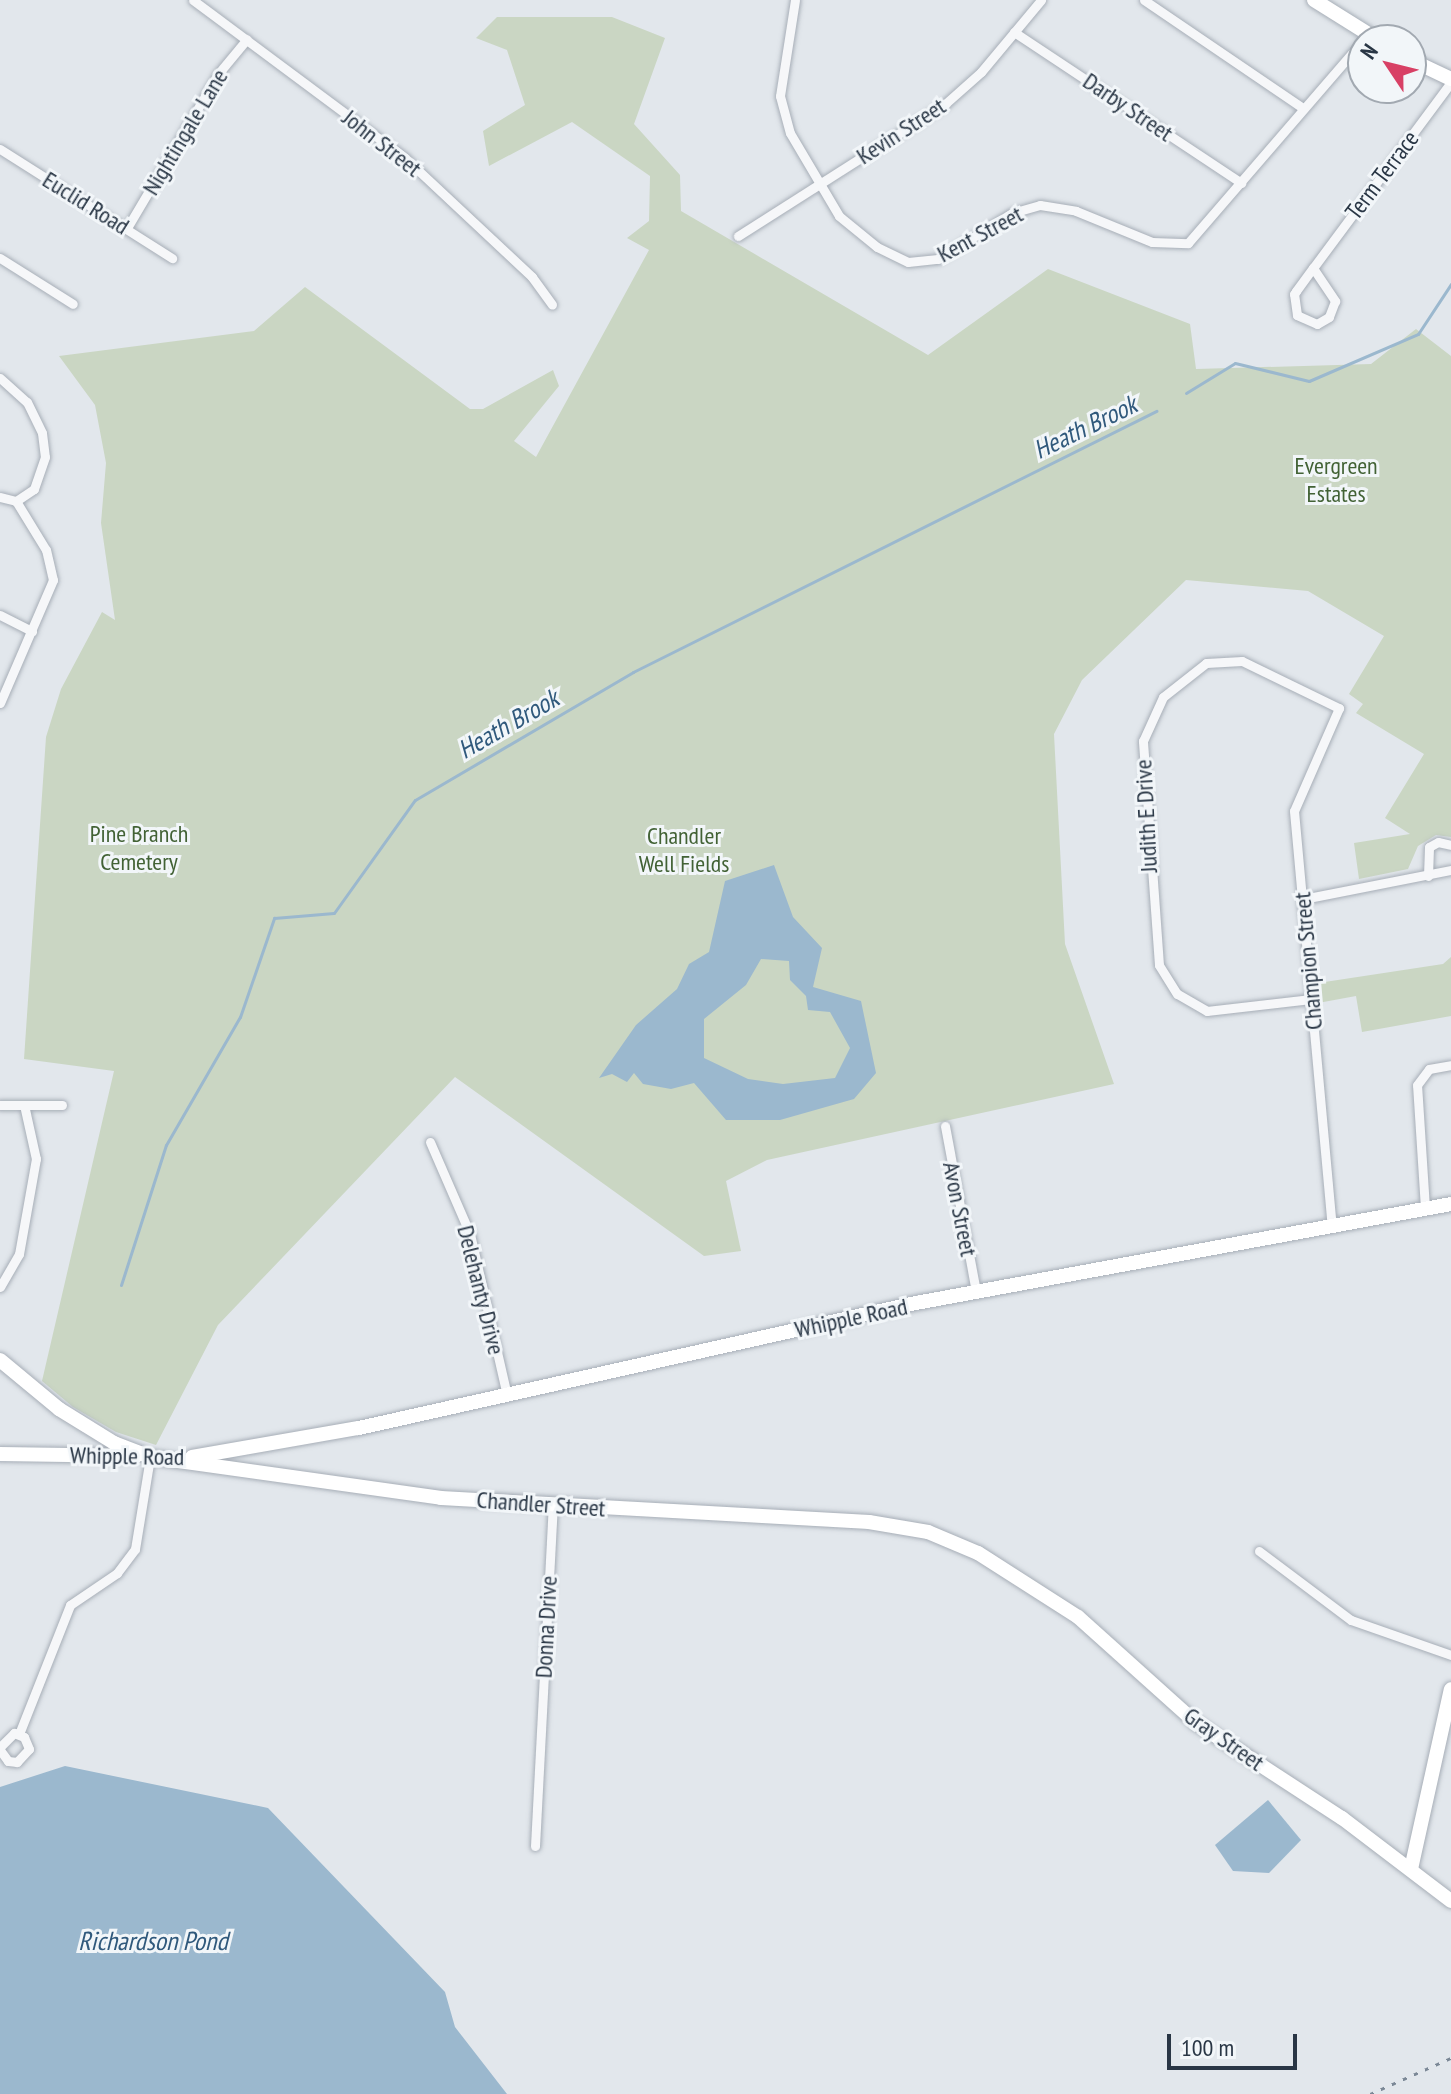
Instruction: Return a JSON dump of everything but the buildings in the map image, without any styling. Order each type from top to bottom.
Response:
[{"type":"main road","points":[[1314,0],[1348,24]]},
{"type":"main road","points":[[1427,68],[1451,81]]},
{"type":"main road","name":"Whipple Road","points":[[0,1454],[150,1457],[254,1449],[976,1292],[1451,1204]]},
{"type":"main road","name":"Chandler Street","points":[[0,1360],[80,1422],[150,1457],[369,1491],[904,1526],[956,1543],[1003,1568]]},
{"type":"main road","points":[[74,1455],[84,1436],[80,1422]]},
{"type":"main road","points":[[254,1449],[256,1473]]},
{"type":"main road","name":"Gray Street","points":[[1003,1568],[1090,1626],[1209,1733],[1411,1869],[1451,1901]]},
{"type":"main road","points":[[1411,1869],[1451,1689]]},
{"type":"street","name":"John Street","points":[[193,0],[405,158],[532,277],[552,305]]},
{"type":"street","name":"Kent Street","points":[[795,0],[780,96],[790,133],[839,216],[896,258],[922,263],[956,249],[1012,213],[1040,205],[1057,205],[1152,242],[1178,245],[1196,236],[1303,108],[1347,61]]},
{"type":"street","name":"Kevin Street","points":[[738,236],[945,104],[1041,0]]},
{"type":"street","points":[[1144,0],[1303,108]]},
{"type":"street","name":"Darby Street","points":[[1014,32],[1241,183]]},
{"type":"street","name":"Nightingale Lane","points":[[127,228],[218,74],[247,39]]},
{"type":"street","name":"Term Terrace","points":[[1313,268],[1335,301],[1329,317],[1317,324],[1300,319],[1293,303],[1313,268],[1451,81]]},
{"type":"street","name":"Euclid Road","points":[[0,149],[172,258]]},
{"type":"street","points":[[0,258],[73,304]]},
{"type":"street","points":[[0,378],[27,402],[45,445],[40,480],[16,501]]},
{"type":"street","points":[[0,497],[16,501],[46,550],[53,573],[32,631],[0,703]]},
{"type":"street","points":[[0,615],[32,631]]},
{"type":"street","name":"Judith E Drive","points":[[1311,999],[1207,1011],[1188,1003],[1167,981],[1159,965],[1153,921],[1140,763],[1157,707],[1176,683],[1206,663],[1242,661],[1339,708]]},
{"type":"street","name":"Champion Street","points":[[1332,1225],[1296,798],[1339,708]]},
{"type":"street","points":[[1428,876],[1429,847],[1438,842],[1451,845]]},
{"type":"street","points":[[1303,899],[1451,870]]},
{"type":"street","points":[[1425,1208],[1417,1085],[1429,1069],[1451,1065]]},
{"type":"street","points":[[0,1105],[62,1105]]},
{"type":"street","points":[[0,1287],[19,1254],[36,1159],[24,1105]]},
{"type":"street","name":"Avon Street","points":[[945,1126],[976,1292]]},
{"type":"street","name":"Delehanty Drive","points":[[430,1142],[470,1234],[507,1396]]},
{"type":"street","points":[[19,1734],[70,1605],[117,1573],[135,1549],[150,1457]]},
{"type":"street","name":"Donna Drive","points":[[535,1846],[553,1505]]},
{"type":"street","points":[[1259,1551],[1351,1620],[1451,1655]]},
{"type":"street","points":[[19,1734],[29,1744],[25,1758],[12,1763],[0,1749],[5,1737],[19,1734]]},
{"type":"green space","name":"Chandler Well Fields","points":[[497,17],[612,17],[665,38],[634,124],[680,175],[681,211],[928,355],[1048,269],[1190,324],[1196,369],[1371,364],[1416,329],[1451,356],[1451,837],[1436,835],[1418,846],[1408,869],[1359,879],[1354,843],[1410,834],[1385,818],[1424,754],[1356,713],[1363,704],[1349,694],[1384,636],[1308,591],[1186,580],[1082,680],[1054,734],[1065,944],[1114,1084],[767,1160],[726,1181],[741,1251],[704,1256],[455,1077],[218,1325],[156,1445],[116,1432],[73,1407],[42,1381],[114,1071],[24,1059],[46,737],[61,689],[102,612],[115,620],[101,523],[106,463],[95,405],[59,356],[254,331],[305,287],[470,409],[483,409],[553,370],[559,386],[514,441],[536,457],[649,250],[627,238],[649,221],[650,176],[572,122],[489,166],[483,131],[525,105],[507,50],[476,38]]},
{"type":"green space","points":[[1451,957],[1451,1016],[1362,1032],[1356,996],[1318,1003],[1318,983],[1443,964]]},
{"type":"water","points":[[774,865],[793,917],[822,948],[813,987],[861,1001],[876,1073],[854,1099],[780,1120],[726,1120],[694,1083],[671,1089],[643,1084],[634,1073],[627,1082],[612,1074],[599,1078],[636,1025],[677,989],[689,964],[709,952],[725,881]],"holes":[[[761,959],[789,961],[790,980],[806,996],[808,1010],[830,1012],[850,1048],[835,1078],[783,1084],[748,1079],[704,1058],[704,1019],[746,985]]]},
{"type":"water","name":"Richardson Pond","points":[[65,1766],[268,1808],[445,1992],[455,2027],[507,2094],[0,2094],[0,1787]]},
{"type":"water","points":[[1268,1800],[1301,1840],[1269,1873],[1233,1871],[1215,1845]]},
{"type":"waterway","name":"Heath Brook","points":[[1186,393],[1235,363],[1309,381],[1418,334],[1451,284]]},
{"type":"waterway","name":"Heath Brook","points":[[121,1285],[166,1145],[240,1017],[274,918],[334,913],[415,800],[633,672],[1156,411]]},
{"type":"railway","points":[[1370,2094],[1451,2058]]},
{"type":"park label","name":"Evergreen Estates","points":[[1336,480]]},
{"type":"park label","name":"Pine Branch Cemetery","points":[[139,848]]}]
